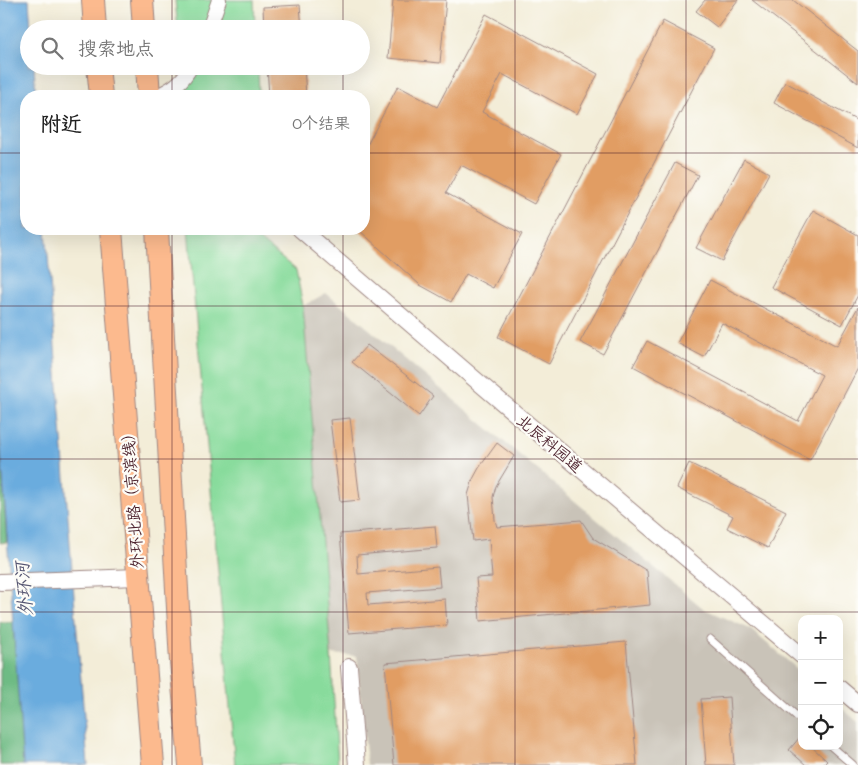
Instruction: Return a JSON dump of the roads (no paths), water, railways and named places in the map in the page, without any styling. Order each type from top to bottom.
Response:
[{"type":"highway","points":[[93,0],[95,20]]},
{"type":"highway","points":[[142,0],[143,20]]},
{"type":"highway","points":[[99,75],[100,90]]},
{"type":"highway","points":[[148,75],[149,90]]},
{"type":"highway","name":"外环北路（京滨线）","points":[[111,235],[154,765]]},
{"type":"highway","points":[[157,235],[181,652],[190,765]]},
{"type":"street","points":[[213,20],[219,0]]},
{"type":"street","points":[[170,90],[174,88],[185,75]]},
{"type":"street","name":"北辰科园道","points":[[307,235],[798,653]]},
{"type":"street","points":[[0,582],[138,577]]},
{"type":"street","points":[[349,666],[357,765]]},
{"type":"street","points":[[843,691],[858,704]]},
{"type":"lane","points":[[710,639],[798,717]]},
{"type":"lane","points":[[837,750],[854,765]]},
{"type":"water","name":"外环河","points":[[0,0],[29,0],[30,20],[20,20],[20,75],[35,75],[36,90],[20,90],[20,235],[46,235],[88,765],[23,765],[0,436]]}]
